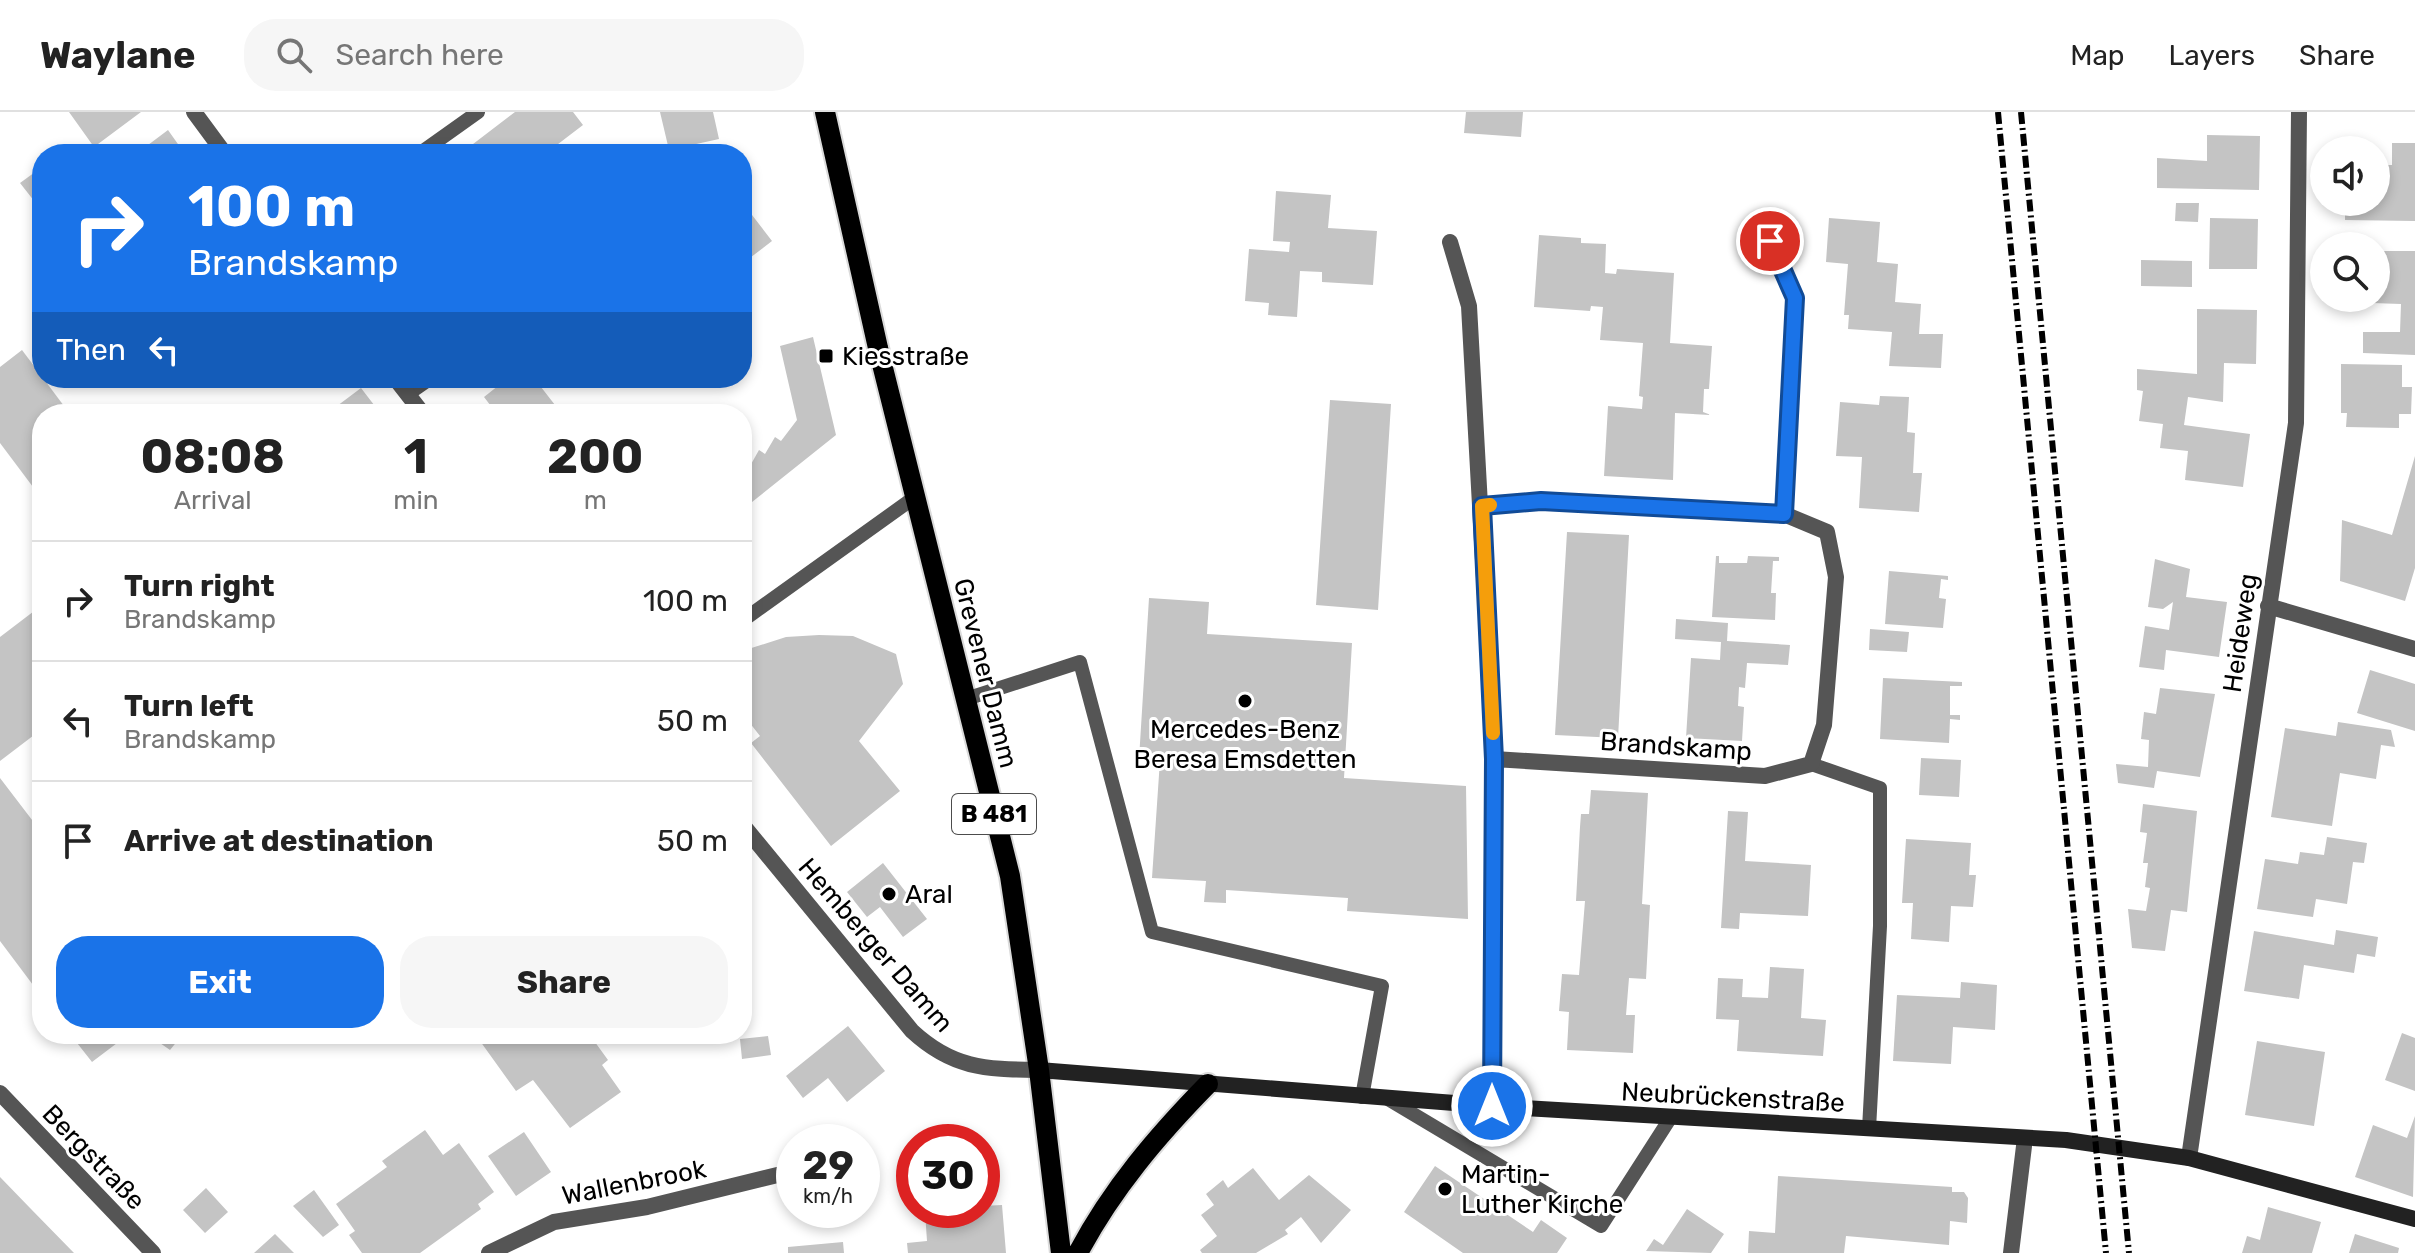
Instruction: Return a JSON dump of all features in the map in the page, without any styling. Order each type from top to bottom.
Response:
[{"type":"main road","name":"Grevener Damm","points":[[825,112],[915,497],[1010,876],[1039,1070],[1061,1253]]},
{"type":"main road","points":[[1078,1253],[1096,1218],[1154,1139],[1208,1084]]},
{"type":"street","points":[[194,112],[218,144]]},
{"type":"street","name":"Heideweg","points":[[2189,1158],[2296,423],[2299,112]]},
{"type":"street","points":[[1770,241],[1795,298],[1784,514]]},
{"type":"street","points":[[1450,242],[1469,306],[1482,506],[1494,759],[1492,1106]]},
{"type":"street","points":[[403,388],[416,404]]},
{"type":"street","points":[[1482,506],[1541,501],[1784,514],[1827,532],[1836,577],[1824,725],[1811,764]]},
{"type":"street","points":[[2268,606],[2415,649]]},
{"type":"street","name":"Brandskamp","points":[[1494,759],[1765,776],[1811,764]]},
{"type":"street","name":"Hemberger Damm","points":[[752,836],[912,1031],[934,1052],[983,1069],[1039,1070]]},
{"type":"street","name":"Neubrückenstraße","points":[[1039,1070],[1388,1099],[2080,1141],[2189,1158],[2415,1219]]},
{"type":"street","name":"Bergstraße","points":[[0,1093],[153,1253]]},
{"type":"street","points":[[2011,1253],[2025,1138]]},
{"type":"street","name":"Wallenbrook","points":[[489,1253],[554,1222],[647,1207],[776,1175]]},
{"type":"lane","points":[[433,144],[478,112]]},
{"type":"lane","points":[[408,394],[417,388]]},
{"type":"lane","points":[[752,614],[915,497]]},
{"type":"lane","points":[[966,699],[1080,662],[1152,932],[1382,986],[1362,1097]]},
{"type":"lane","points":[[1811,764],[1880,788],[1880,926],[1869,1129]]},
{"type":"lane","points":[[1388,1099],[1601,1226],[1671,1117]]},
{"type":"building","points":[[69,112],[141,112],[98,144],[92,144]]},
{"type":"building","points":[[515,112],[573,112],[583,125],[558,144],[473,144]]},
{"type":"building","points":[[660,112],[713,112],[719,139],[696,144],[668,144]]},
{"type":"building","points":[[1466,112],[1523,112],[1521,137],[1464,133]]},
{"type":"building","points":[[168,130],[178,144],[149,144]]},
{"type":"building","points":[[2207,135],[2260,136],[2259,190],[2157,188],[2157,158],[2207,161]]},
{"type":"building","points":[[2392,143],[2415,143],[2415,221],[2345,220],[2345,216],[2390,216]]},
{"type":"building","points":[[32,174],[32,198],[20,183]]},
{"type":"building","points":[[1276,191],[1331,195],[1328,228],[1377,231],[1373,285],[1322,282],[1322,272],[1300,271],[1297,317],[1268,315],[1269,303],[1245,301],[1249,249],[1289,252],[1290,242],[1273,241]]},
{"type":"building","points":[[2176,203],[2199,203],[2198,222],[2175,221]]},
{"type":"building","points":[[752,215],[772,241],[752,256]]},
{"type":"building","points":[[1829,218],[1880,222],[1877,262],[1898,264],[1895,302],[1921,304],[1919,334],[1943,334],[1941,368],[1889,366],[1892,332],[1848,329],[1849,315],[1844,315],[1848,264],[1826,262]]},
{"type":"building","points":[[2210,218],[2258,219],[2257,269],[2209,269]]},
{"type":"building","points":[[1539,235],[1581,238],[1581,243],[1606,244],[1605,273],[1616,274],[1617,269],[1674,273],[1670,343],[1712,346],[1709,389],[1704,389],[1703,412],[1711,415],[1675,413],[1673,480],[1604,476],[1608,406],[1642,409],[1643,397],[1639,396],[1643,343],[1600,340],[1603,307],[1591,306],[1590,311],[1534,307]]},
{"type":"building","points":[[2390,251],[2415,251],[2415,355],[2363,353],[2363,332],[2400,332],[2401,304],[2390,304]]},
{"type":"building","points":[[2141,260],[2192,261],[2192,287],[2141,286]]},
{"type":"building","points":[[2197,309],[2257,310],[2256,364],[2224,363],[2223,402],[2188,397],[2184,425],[2250,434],[2243,487],[2185,480],[2188,451],[2160,448],[2163,424],[2139,421],[2143,391],[2137,390],[2137,369],[2197,374]]},
{"type":"building","points":[[813,337],[836,435],[752,502],[752,462],[759,450],[765,454],[775,437],[781,441],[797,420],[780,346]]},
{"type":"building","points":[[22,350],[32,363],[32,388],[50,388],[62,404],[32,404],[32,486],[0,443],[0,367]]},
{"type":"building","points":[[2341,364],[2402,365],[2402,387],[2412,387],[2411,414],[2399,414],[2399,428],[2346,427],[2347,413],[2341,413]]},
{"type":"building","points":[[361,388],[373,404],[340,404]]},
{"type":"building","points":[[495,388],[542,388],[554,404],[489,404],[484,397]]},
{"type":"building","points":[[1880,396],[1909,397],[1907,432],[1915,433],[1913,473],[1922,473],[1919,512],[1859,508],[1862,457],[1836,456],[1840,402],[1879,405]]},
{"type":"building","points":[[1330,400],[1391,404],[1378,610],[1316,605]]},
{"type":"building","points":[[2415,456],[2415,568],[2405,601],[2340,581],[2342,520],[2392,535]]},
{"type":"building","points":[[1567,532],[1629,535],[1618,738],[1555,735]]},
{"type":"building","points":[[1716,556],[1719,556],[1719,563],[1747,563],[1748,556],[1779,557],[1779,561],[1773,561],[1771,593],[1776,593],[1775,620],[1712,617]]},
{"type":"building","points":[[2155,559],[2190,569],[2186,597],[2227,602],[2219,657],[2166,650],[2164,670],[2139,667],[2145,626],[2169,630],[2173,602],[2163,609],[2148,607]]},
{"type":"building","points":[[1889,571],[1948,576],[1948,580],[1941,579],[1939,598],[1946,599],[1943,628],[1885,624]]},
{"type":"building","name":"Mercedes-Benz Beresa Emsdetten","points":[[1149,598],[1209,602],[1207,634],[1352,643],[1344,778],[1466,786],[1468,919],[1347,911],[1348,898],[1226,890],[1226,903],[1204,902],[1206,881],[1152,878],[1160,760],[1139,759]]},
{"type":"building","points":[[32,613],[32,737],[0,761],[0,637]]},
{"type":"building","points":[[1676,619],[1728,623],[1727,641],[1790,645],[1788,665],[1747,663],[1745,688],[1739,687],[1738,706],[1744,707],[1742,741],[1686,738],[1691,658],[1720,660],[1721,642],[1675,639]]},
{"type":"building","points":[[1870,629],[1909,632],[1907,652],[1869,650]]},
{"type":"building","points":[[853,636],[896,654],[903,684],[859,741],[900,791],[831,846],[752,744],[760,736],[752,726],[752,648],[786,637]]},
{"type":"building","points":[[2370,670],[2415,684],[2415,731],[2357,713]]},
{"type":"building","points":[[1883,678],[1962,682],[1962,686],[1950,686],[1950,715],[1960,715],[1960,720],[1950,719],[1949,743],[1880,739]]},
{"type":"building","points":[[2160,688],[2215,694],[2200,777],[2157,771],[2154,788],[2118,783],[2116,764],[2148,767],[2149,740],[2141,739],[2144,712],[2156,714]]},
{"type":"building","points":[[2338,722],[2391,730],[2395,747],[2381,745],[2376,779],[2340,773],[2332,826],[2271,817],[2285,728],[2336,736]]},
{"type":"building","points":[[1921,758],[1961,760],[1959,797],[1919,795]]},
{"type":"building","points":[[0,778],[32,820],[32,984],[0,941]]},
{"type":"building","points":[[1591,790],[1648,793],[1642,904],[1650,905],[1646,979],[1629,978],[1626,1015],[1635,1015],[1633,1053],[1567,1050],[1569,1012],[1559,1011],[1562,974],[1579,975],[1585,901],[1576,901],[1580,827],[1581,814],[1589,814]]},
{"type":"building","points":[[2143,804],[2197,811],[2187,912],[2171,910],[2165,951],[2132,948],[2128,909],[2146,911],[2150,888],[2145,887],[2148,863],[2143,863],[2147,833],[2140,832]]},
{"type":"building","points":[[1728,811],[1748,812],[1745,861],[1811,865],[1808,916],[1740,913],[1739,929],[1721,928]]},
{"type":"building","points":[[2327,837],[2367,843],[2364,863],[2353,862],[2347,904],[2316,899],[2313,917],[2257,909],[2265,859],[2298,864],[2300,852],[2324,855]]},
{"type":"building","points":[[1906,839],[1971,843],[1969,875],[1976,875],[1973,907],[1951,906],[1949,942],[1911,939],[1913,903],[1902,903]]},
{"type":"building","name":"Aral","points":[[883,863],[927,919],[903,937],[880,907],[867,917],[847,892]]},
{"type":"building","points":[[2336,930],[2378,937],[2375,957],[2357,954],[2354,973],[2304,965],[2299,999],[2244,991],[2254,931],[2334,945]]},
{"type":"building","points":[[1770,967],[1804,969],[1801,1018],[1826,1020],[1823,1056],[1737,1051],[1739,1020],[1716,1019],[1718,978],[1743,979],[1742,997],[1768,998]]},
{"type":"building","points":[[1961,982],[1997,985],[1995,1030],[1953,1027],[1951,1064],[1893,1061],[1897,995],[1960,998]]},
{"type":"building","points":[[848,1026],[885,1071],[847,1102],[828,1078],[803,1098],[786,1076]]},
{"type":"building","points":[[2402,1033],[2415,1038],[2415,1091],[2385,1080]]},
{"type":"building","points":[[768,1036],[771,1055],[742,1059],[740,1044],[752,1044],[752,1038]]},
{"type":"building","points":[[2257,1041],[2325,1052],[2314,1126],[2245,1115]]},
{"type":"building","points":[[78,1044],[116,1044],[92,1062]]},
{"type":"building","points":[[161,1044],[175,1044],[170,1050]]},
{"type":"building","points":[[482,1044],[596,1044],[608,1060],[602,1065],[621,1092],[570,1128],[533,1080],[516,1091]]},
{"type":"building","points":[[2415,1116],[2413,1197],[2355,1177],[2373,1125],[2407,1138]]},
{"type":"building","points":[[425,1130],[443,1155],[459,1143],[494,1192],[478,1204],[481,1209],[420,1253],[362,1253],[349,1235],[355,1231],[336,1204],[387,1167],[382,1161]]},
{"type":"building","points":[[524,1132],[551,1172],[516,1196],[488,1156]]},
{"type":"building","name":"Martin- Luther Kirche","points":[[1435,1166],[1533,1232],[1541,1220],[1567,1238],[1557,1253],[1463,1253],[1404,1212]]},
{"type":"building","points":[[1253,1168],[1279,1200],[1309,1175],[1351,1210],[1321,1243],[1301,1217],[1285,1230],[1288,1234],[1256,1253],[1202,1253],[1200,1250],[1217,1236],[1201,1215],[1214,1205],[1206,1194],[1223,1180],[1228,1188]]},
{"type":"building","points":[[1778,1176],[1952,1187],[1952,1192],[1964,1192],[1968,1198],[1967,1223],[1950,1221],[1949,1245],[1846,1236],[1844,1253],[1748,1253],[1749,1231],[1775,1233]]},
{"type":"building","points":[[0,1177],[31,1209],[74,1253],[0,1253]]},
{"type":"building","points":[[206,1188],[228,1212],[205,1233],[183,1210]]},
{"type":"building","points":[[314,1190],[339,1225],[323,1237],[293,1206]]},
{"type":"building","points":[[1000,1205],[1006,1253],[908,1253],[907,1243],[927,1241],[926,1228],[1000,1228]]},
{"type":"building","points":[[2268,1207],[2321,1222],[2312,1253],[2242,1253],[2247,1236],[2260,1240]]},
{"type":"building","points":[[1687,1209],[1724,1234],[1711,1253],[1646,1251],[1654,1239],[1663,1245]]},
{"type":"building","points":[[275,1234],[294,1253],[254,1253]]},
{"type":"building","points":[[2355,1234],[2399,1248],[2398,1253],[2349,1253]]},
{"type":"building","points":[[843,1242],[844,1253],[788,1253],[788,1247]]},
{"type":"railway","points":[[1998,112],[2106,1253]]},
{"type":"railway","points":[[2021,112],[2129,1253]]},
{"type":"slow traffic","points":[[1490,505],[1482,506],[1493,733]]},
{"type":"place","name":"Kiesstraße","points":[[826,356]]},
{"type":"place","name":"Mercedes-Benz Beresa Emsdetten","points":[[1245,701]]},
{"type":"place","name":"Aral","points":[[889,894]]},
{"type":"place","name":"Martin- Luther Kirche","points":[[1445,1189]]},
{"type":"route","points":[[1492,1106],[1494,759],[1482,506],[1541,501],[1784,514],[1795,298],[1770,241]]}]
